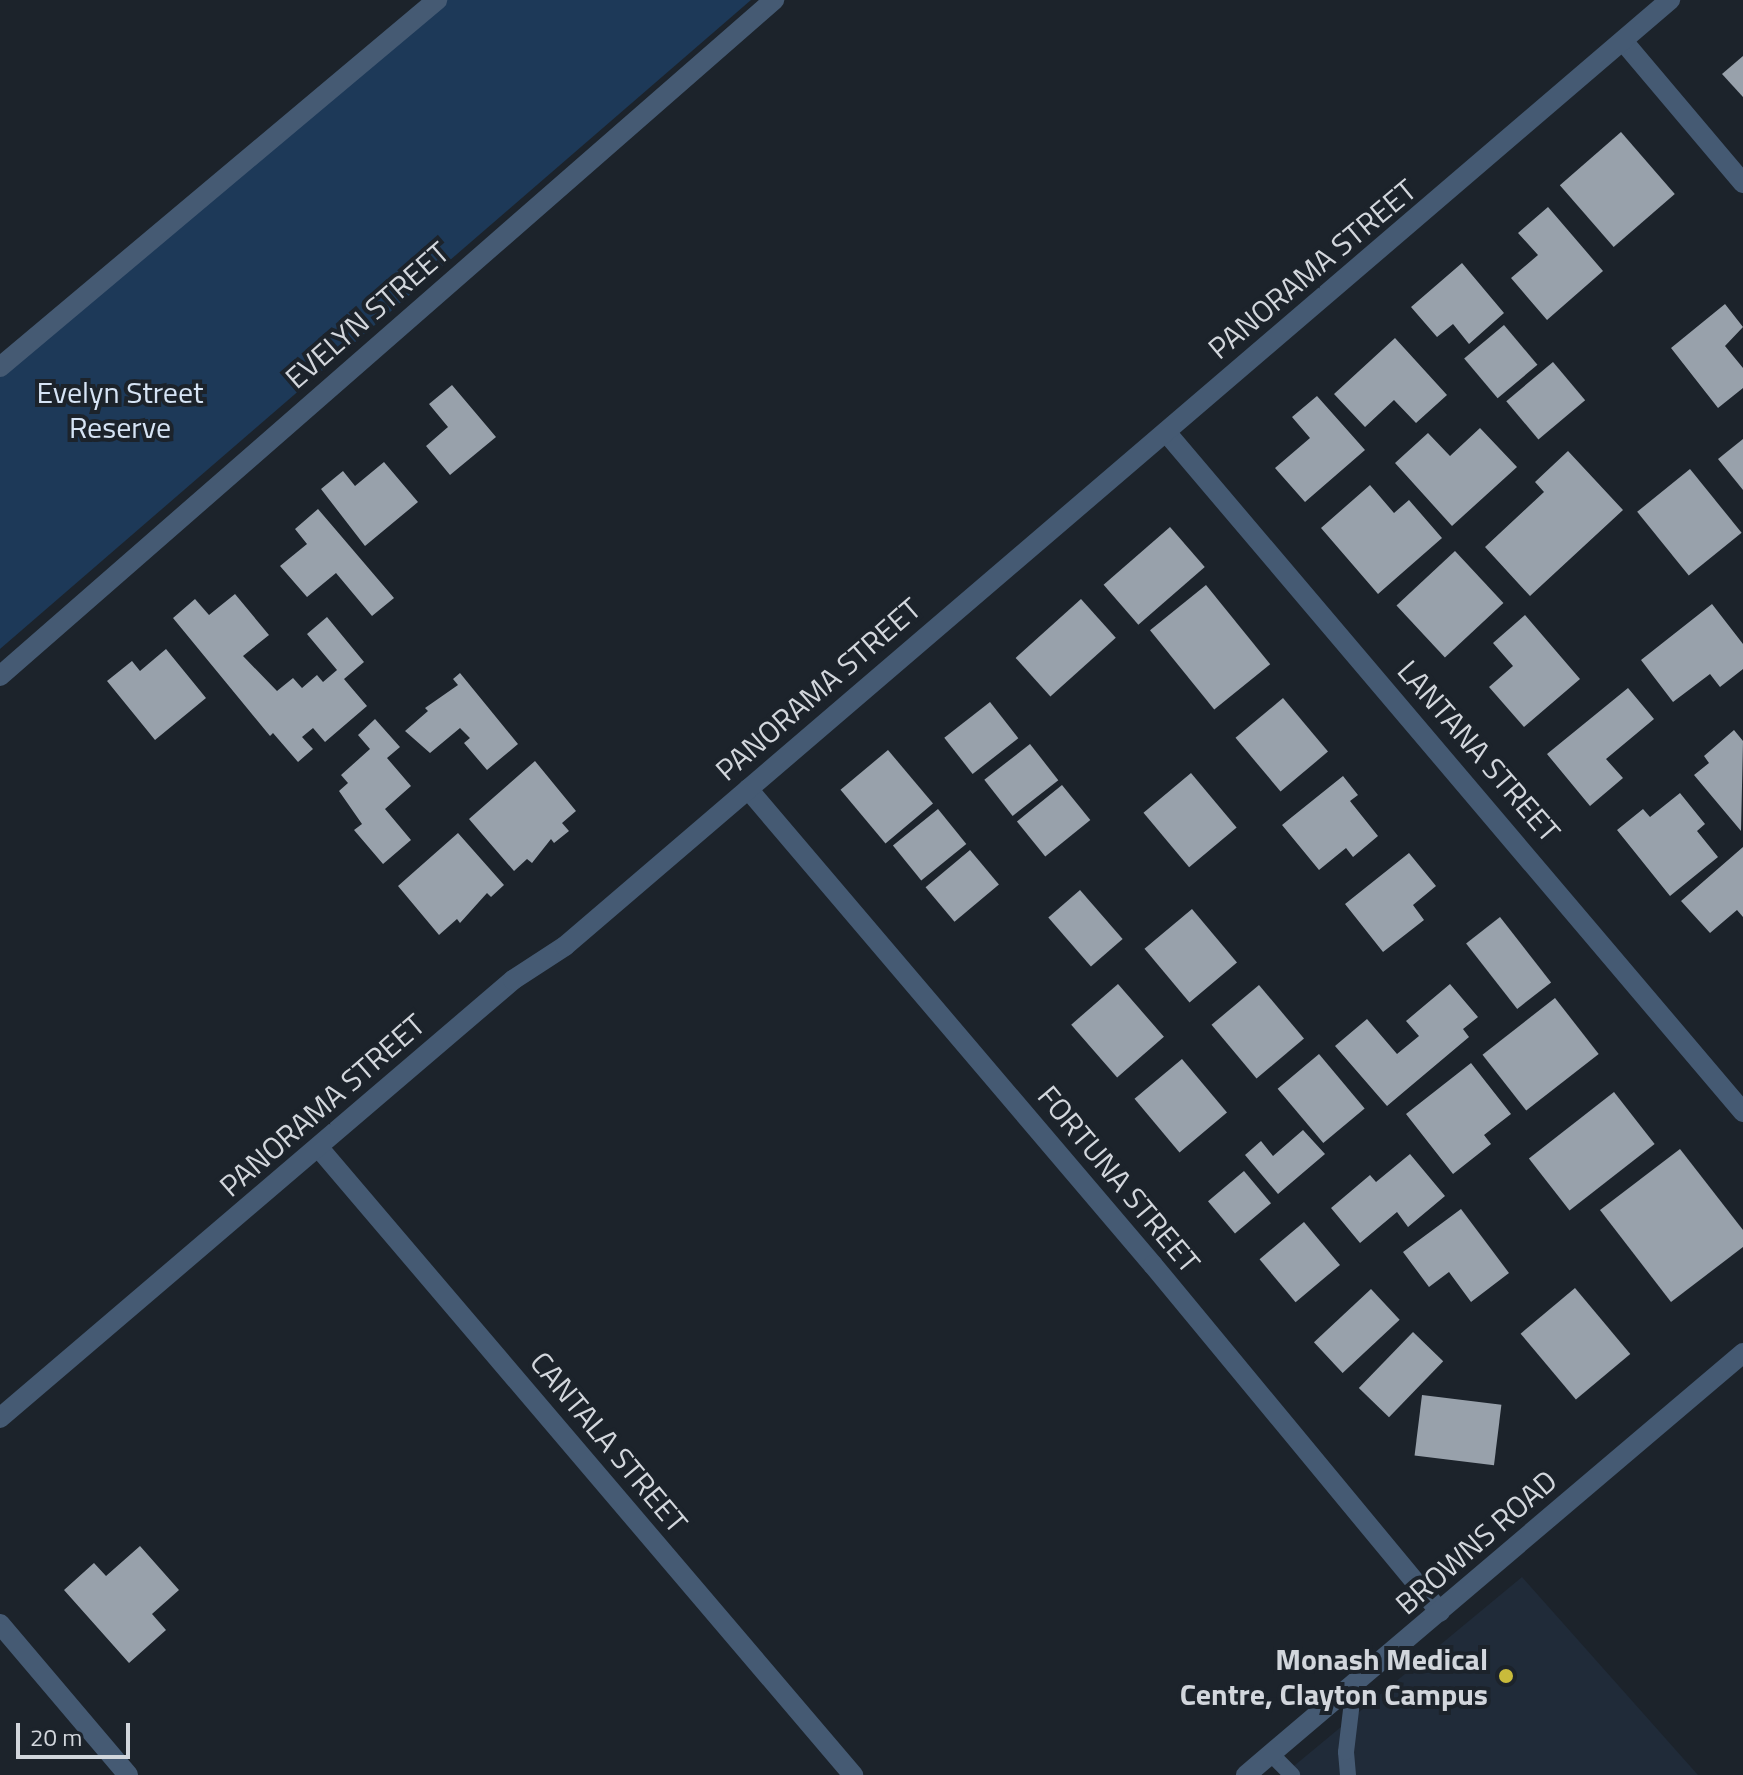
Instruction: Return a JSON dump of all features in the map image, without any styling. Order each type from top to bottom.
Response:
[{"type":"street","points":[[0,367],[437,0]]},
{"type":"street","name":"EVELYN STREET","points":[[0,676],[774,0]]},
{"type":"street","name":"PANORAMA STREET","points":[[0,1418],[748,789],[1670,0]]},
{"type":"street","points":[[1623,41],[1743,183]]},
{"type":"street","name":"LANTANA STREET","points":[[1166,432],[1743,1112]]},
{"type":"street","name":"FORTUNA STREET","points":[[748,789],[1153,1265],[1440,1612]]},
{"type":"street","name":"CANTALA STREET","points":[[319,1148],[853,1775]]},
{"type":"street","name":"BROWNS ROAD","points":[[1248,1774],[1743,1353]]},
{"type":"street","points":[[0,1624],[128,1775]]},
{"type":"lane","points":[[1348,1775],[1346,1752],[1354,1685]]},
{"type":"lane","points":[[1271,1754],[1292,1775]]},
{"type":"shaded area","name":"Monash Medical Centre, Clayton Campus","points":[[1522,1577],[1698,1775],[1283,1775]]},
{"type":"green space","name":"Evelyn Street Reserve","points":[[445,0],[751,0],[0,649],[0,377]]},
{"type":"building","points":[[1743,56],[1743,97],[1722,74]]},
{"type":"building","points":[[1621,132],[1675,194],[1614,247],[1560,185]]},
{"type":"building","points":[[1548,207],[1603,271],[1547,320],[1511,278],[1538,255],[1518,233]]},
{"type":"building","points":[[1462,263],[1504,313],[1469,344],[1453,324],[1437,337],[1411,307]]},
{"type":"building","points":[[1725,304],[1743,327],[1725,346],[1743,368],[1743,388],[1718,408],[1671,348]]},
{"type":"building","points":[[1504,325],[1537,365],[1498,398],[1464,358]]},
{"type":"building","points":[[1395,338],[1447,395],[1416,423],[1394,400],[1365,427],[1334,394]]},
{"type":"building","points":[[1553,362],[1585,400],[1538,440],[1506,401]]},
{"type":"building","points":[[452,385],[496,437],[450,475],[426,446],[448,427],[429,404]]},
{"type":"building","points":[[1317,396],[1365,450],[1305,502],[1275,468],[1310,438],[1292,417]]},
{"type":"building","points":[[1480,428],[1517,467],[1452,526],[1395,463],[1428,433],[1450,456]]},
{"type":"building","points":[[1743,439],[1743,490],[1718,459]]},
{"type":"building","points":[[1568,451],[1623,510],[1530,596],[1485,547],[1544,492],[1535,482]]},
{"type":"building","points":[[384,462],[418,502],[365,546],[321,489],[343,471],[355,486]]},
{"type":"building","points":[[1690,469],[1742,533],[1689,576],[1637,512]]},
{"type":"building","points":[[1370,485],[1394,513],[1409,500],[1442,538],[1378,594],[1321,528]]},
{"type":"building","points":[[318,509],[394,598],[372,616],[336,573],[307,597],[280,566],[307,544],[295,529]]},
{"type":"building","points":[[1170,527],[1205,567],[1138,625],[1104,585]]},
{"type":"building","points":[[1455,551],[1503,603],[1445,657],[1396,606]]},
{"type":"building","points":[[1206,585],[1270,664],[1214,710],[1150,630]]},
{"type":"building","points":[[235,594],[269,635],[243,656],[277,691],[293,678],[302,688],[317,675],[323,682],[337,670],[307,634],[327,617],[364,662],[344,679],[367,706],[325,742],[313,728],[302,737],[313,749],[298,762],[273,733],[270,736],[173,618],[195,599],[209,615]]},
{"type":"building","points":[[1081,599],[1116,638],[1050,697],[1016,658]]},
{"type":"building","points":[[1712,604],[1743,644],[1743,669],[1720,687],[1710,674],[1673,702],[1641,660]]},
{"type":"building","points":[[1525,615],[1580,679],[1524,727],[1489,687],[1513,666],[1493,643]]},
{"type":"building","points":[[166,649],[206,698],[155,740],[107,681],[132,661],[140,671]]},
{"type":"building","points":[[460,673],[518,744],[487,770],[464,743],[470,738],[460,728],[430,753],[405,731],[428,711],[425,708],[458,685],[453,679]]},
{"type":"building","points":[[1628,688],[1654,719],[1606,759],[1623,778],[1590,806],[1547,754]]},
{"type":"building","points":[[1283,698],[1328,752],[1281,791],[1236,738]]},
{"type":"building","points":[[990,702],[1018,738],[973,774],[944,738]]},
{"type":"building","points":[[375,719],[400,747],[387,758],[411,786],[385,809],[411,840],[383,864],[354,830],[362,824],[339,791],[348,783],[341,775],[370,749],[358,735]]},
{"type":"building","points":[[1734,730],[1743,741],[1741,831],[1694,775],[1709,763],[1704,756]]},
{"type":"building","points":[[1030,744],[1058,780],[1013,816],[984,780]]},
{"type":"building","points":[[888,750],[933,804],[886,843],[841,790]]},
{"type":"building","points":[[535,761],[576,811],[562,823],[569,831],[554,843],[551,839],[532,863],[527,859],[514,871],[469,819]]},
{"type":"building","points":[[1191,773],[1237,827],[1189,867],[1144,813]]},
{"type":"building","points":[[1343,776],[1358,795],[1350,801],[1378,836],[1353,857],[1346,848],[1319,870],[1282,825]]},
{"type":"building","points":[[1062,785],[1090,820],[1045,856],[1017,822]]},
{"type":"building","points":[[1680,793],[1705,824],[1697,831],[1718,857],[1670,896],[1617,830],[1643,809],[1650,817]]},
{"type":"building","points":[[938,809],[966,844],[921,880],[893,846]]},
{"type":"building","points":[[458,833],[504,885],[491,897],[487,893],[460,923],[457,919],[439,935],[398,886]]},
{"type":"building","points":[[1743,847],[1743,917],[1737,910],[1710,933],[1681,901]]},
{"type":"building","points":[[970,850],[999,884],[954,922],[926,887]]},
{"type":"building","points":[[1409,853],[1436,886],[1413,905],[1424,920],[1383,952],[1345,904]]},
{"type":"building","points":[[1080,890],[1123,939],[1091,967],[1048,918]]},
{"type":"building","points":[[1192,909],[1237,963],[1190,1002],[1145,949]]},
{"type":"building","points":[[1500,917],[1551,982],[1517,1009],[1466,943]]},
{"type":"building","points":[[1118,984],[1164,1037],[1117,1078],[1071,1025]]},
{"type":"building","points":[[1450,984],[1478,1017],[1463,1029],[1469,1037],[1387,1106],[1335,1046],[1367,1019],[1397,1054],[1419,1036],[1406,1021]]},
{"type":"building","points":[[1259,985],[1304,1039],[1257,1078],[1212,1025]]},
{"type":"building","points":[[1555,998],[1599,1054],[1526,1111],[1483,1055]]},
{"type":"building","points":[[1319,1054],[1365,1108],[1323,1143],[1278,1089]]},
{"type":"building","points":[[1182,1059],[1227,1113],[1180,1152],[1135,1099]]},
{"type":"building","points":[[1471,1063],[1511,1114],[1484,1135],[1491,1144],[1453,1174],[1406,1114]]},
{"type":"building","points":[[1614,1092],[1655,1144],[1570,1211],[1529,1158]]},
{"type":"building","points":[[1303,1130],[1325,1154],[1278,1194],[1245,1155],[1261,1141],[1273,1156]]},
{"type":"building","points":[[1680,1149],[1743,1230],[1743,1247],[1671,1302],[1600,1210]]},
{"type":"building","points":[[1410,1154],[1445,1196],[1408,1227],[1397,1212],[1360,1243],[1331,1208],[1370,1175],[1376,1182]]},
{"type":"building","points":[[1244,1171],[1271,1203],[1235,1233],[1208,1201]]},
{"type":"building","points":[[1461,1209],[1509,1273],[1471,1302],[1449,1272],[1429,1287],[1403,1252]]},
{"type":"building","points":[[1304,1222],[1340,1265],[1296,1302],[1260,1259]]},
{"type":"building","points":[[1575,1288],[1630,1354],[1576,1400],[1521,1334]]},
{"type":"building","points":[[1371,1289],[1400,1320],[1343,1373],[1314,1342]]},
{"type":"building","points":[[1413,1332],[1443,1361],[1389,1417],[1359,1388]]},
{"type":"building","points":[[1422,1395],[1501,1405],[1494,1465],[1415,1456]]},
{"type":"building","points":[[140,1546],[179,1590],[152,1614],[166,1630],[129,1663],[64,1590],[94,1563],[106,1576]]},
{"type":"place","name":"Monash Medical Centre, Clayton Campus","points":[[1506,1676]]}]
